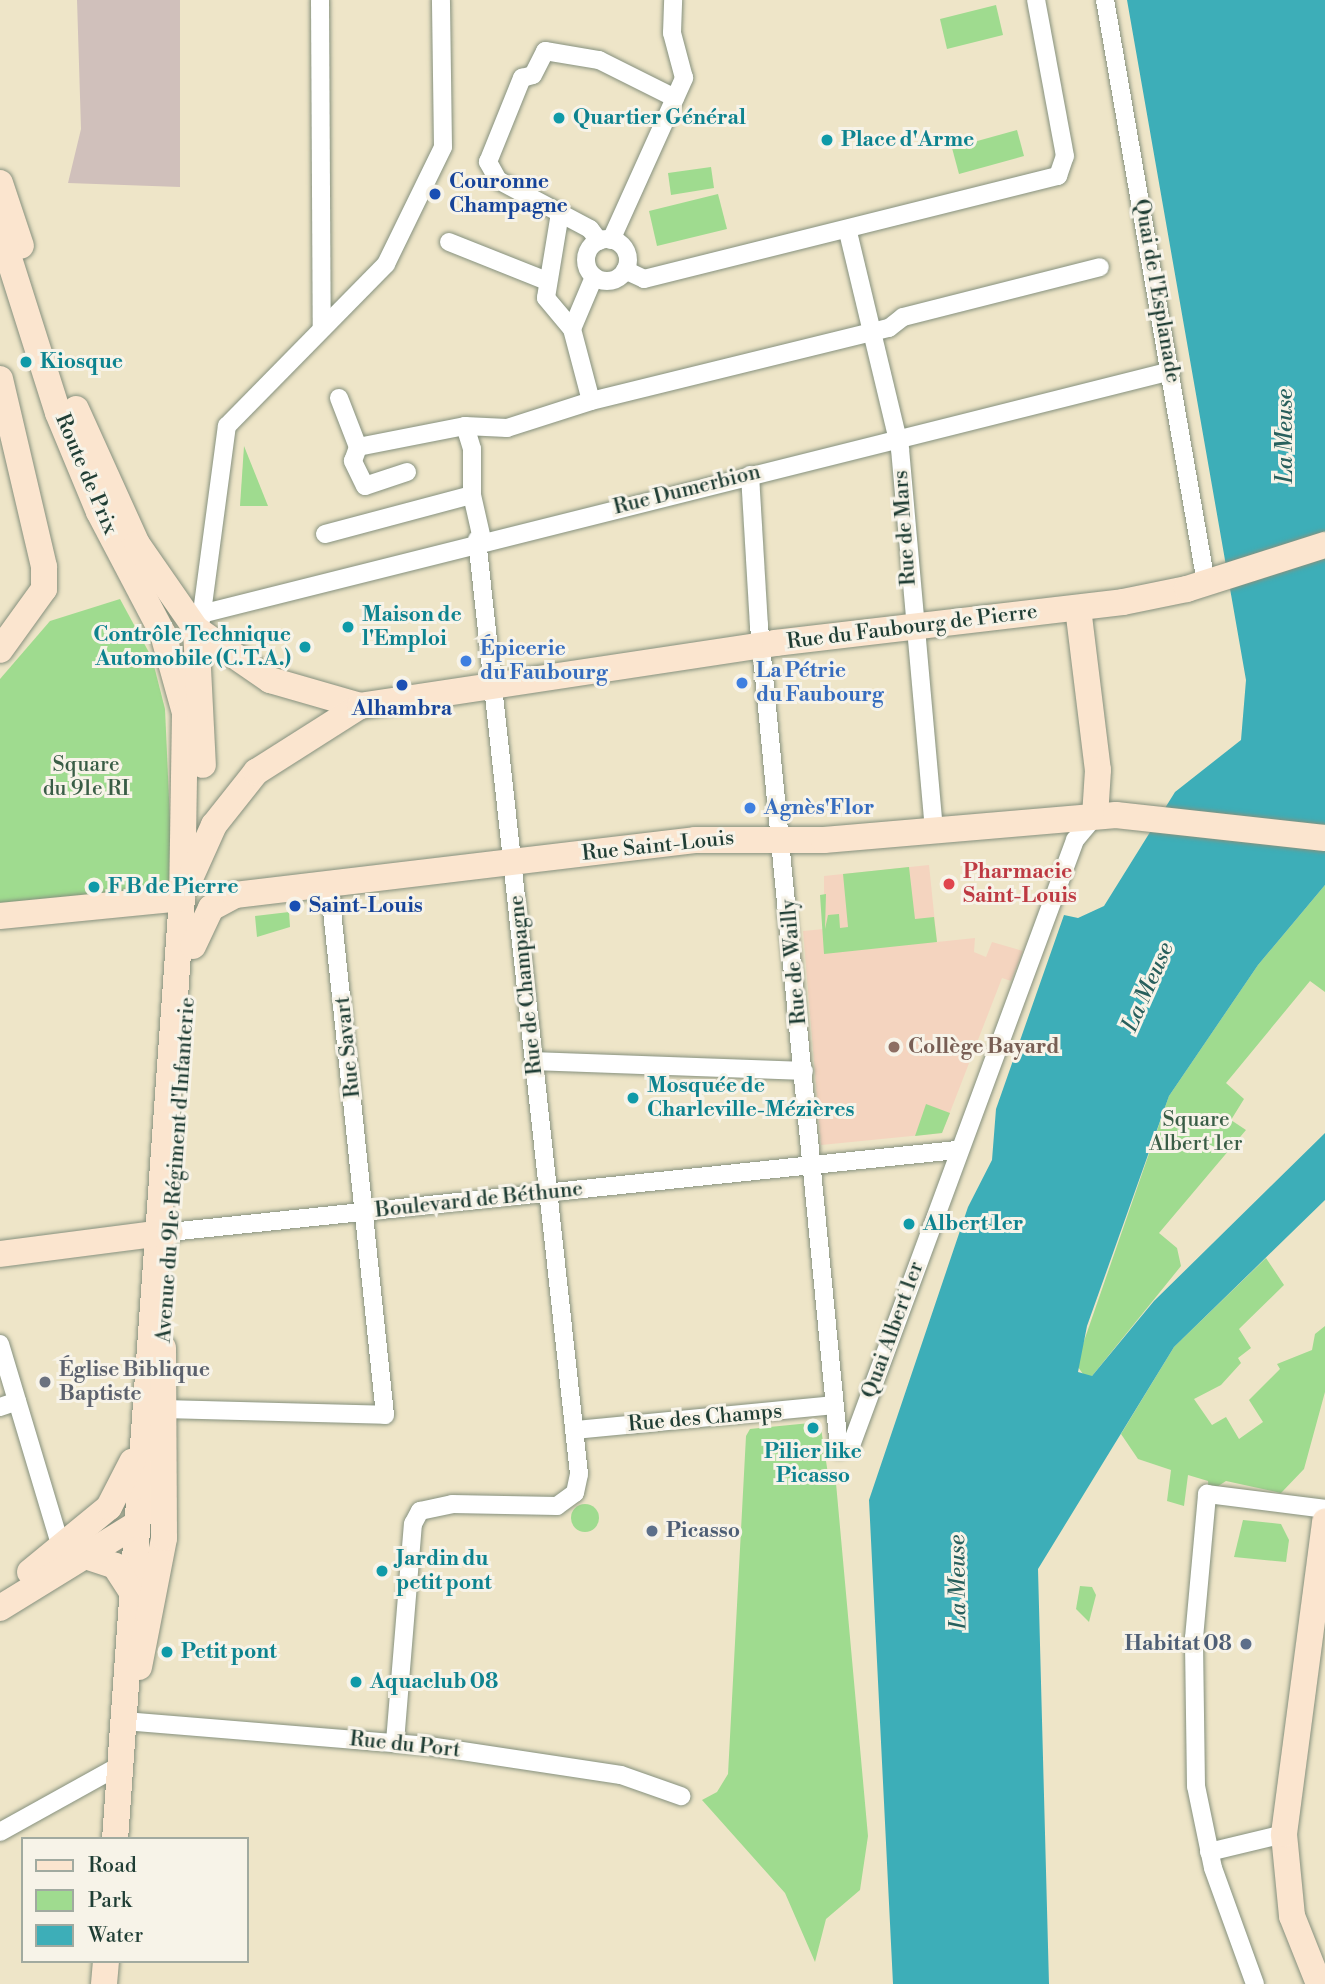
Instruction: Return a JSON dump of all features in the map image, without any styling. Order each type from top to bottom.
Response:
[{"type":"main road","name":"Route de Prix","points":[[2,206],[58,413],[163,634],[191,705]]},
{"type":"main road","name":"Route de Prix","points":[[2,206],[77,410],[118,507],[200,621],[270,680],[360,706]]},
{"type":"main road","points":[[0,379],[44,567],[44,589],[0,650]]},
{"type":"main road","name":"Rue du Faubourg de Pierre","points":[[495,690],[762,646],[1078,608],[1206,583],[1325,545]]},
{"type":"main road","points":[[130,569],[173,623],[200,621]]},
{"type":"main road","points":[[1078,608],[1098,770],[1095,816]]},
{"type":"main road","name":"Route de Prix","points":[[191,705],[200,621]]},
{"type":"main road","name":"Avenue du 91e Régiment d'Infanterie","points":[[182,898],[214,825],[256,772],[360,706],[495,690]]},
{"type":"main road","name":"Avenue du 91e Régiment d'Infanterie","points":[[125,1715],[140,1440],[193,946],[198,860],[191,705]]},
{"type":"main road","name":"Avenue du 91e Régiment d'Infanterie","points":[[152,1611],[165,1523],[162,1233],[191,705]]},
{"type":"main road","name":"Rue Saint-Louis","points":[[193,946],[211,908],[222,901],[329,882],[723,837],[783,840],[1095,816],[1151,819],[1325,838]]},
{"type":"main road","points":[[0,916],[182,898]]},
{"type":"main road","name":"Boulevard de Béthune","points":[[0,1254],[162,1233]]},
{"type":"main road","points":[[0,1608],[71,1550],[125,1483],[140,1440]]},
{"type":"main road","points":[[0,1599],[71,1550],[135,1525],[165,1455]]},
{"type":"main road","points":[[93,1522],[135,1525]]},
{"type":"main road","points":[[115,1837],[125,1715],[152,1611],[148,1550],[135,1525]]},
{"type":"main road","points":[[1319,1984],[1292,1916],[1284,1834],[1324,1536]]},
{"type":"main road","points":[[71,1550],[115,1566],[131,1591]]},
{"type":"main road","points":[[104,1984],[106,1963]]},
{"type":"street","points":[[320,0],[322,328]]},
{"type":"street","points":[[200,621],[227,426],[386,264],[443,147],[442,0]]},
{"type":"street","points":[[572,329],[594,276],[586,257],[605,240],[684,78],[672,33],[673,0]]},
{"type":"street","points":[[625,270],[644,279],[848,232],[1062,171],[1065,156],[1036,0]]},
{"type":"street","name":"Quai de l'Esplanade","points":[[1105,0],[1206,583]]},
{"type":"street","points":[[625,270],[626,251],[498,180],[488,162],[502,135],[499,123],[545,51],[599,60],[675,98]]},
{"type":"street","points":[[559,213],[547,281],[552,313],[572,329],[591,401]]},
{"type":"street","name":"Rue de Mars","points":[[848,232],[897,436],[911,626],[934,829]]},
{"type":"street","points":[[449,242],[547,281]]},
{"type":"street","points":[[358,447],[466,426],[507,428],[591,401],[872,332],[903,317],[1100,267]]},
{"type":"street","points":[[594,276],[607,281],[625,270]]},
{"type":"street","name":"Rue Dumerbion","points":[[200,621],[480,539],[1171,370]]},
{"type":"street","points":[[339,398],[358,447],[354,461],[365,486],[407,472]]},
{"type":"street","name":"Rue de Champagne","points":[[395,1742],[412,1524],[420,1511],[452,1504],[557,1506],[575,1493],[575,1430],[480,539],[471,495],[472,449],[466,426]]},
{"type":"street","name":"Rue de Wailly","points":[[750,475],[762,646],[783,840],[839,1449]]},
{"type":"street","points":[[326,534],[471,495]]},
{"type":"street","name":"Quai Albert 1er","points":[[839,1449],[852,1443],[957,1150],[1075,840],[1095,816]]},
{"type":"street","name":"Rue Savart","points":[[163,1409],[385,1415],[366,1212],[329,882]]},
{"type":"street","points":[[534,1061],[804,1071]]},
{"type":"street","name":"Boulevard de Béthune","points":[[162,1233],[957,1150]]},
{"type":"street","points":[[0,1344],[8,1404],[71,1550]]},
{"type":"street","name":"Rue des Champs","points":[[575,1430],[834,1405]]},
{"type":"street","points":[[1255,1984],[1209,1852],[1196,1786],[1192,1694],[1207,1494],[1325,1509]]},
{"type":"street","name":"Rue du Port","points":[[125,1715],[395,1742],[621,1775],[681,1796]]},
{"type":"street","points":[[0,1832],[121,1765]]},
{"type":"street","points":[[1209,1852],[1284,1834]]},
{"type":"shaded area","points":[[77,0],[180,0],[180,187],[68,183],[81,129]]},
{"type":"shaded area","name":"Collège Bayard","points":[[929,865],[937,942],[975,938],[974,952],[986,957],[992,942],[1023,951],[1011,981],[1002,978],[942,1133],[821,1145],[803,931],[824,929],[824,876]]},
{"type":"green space","points":[[996,5],[1003,35],[947,49],[940,19]]},
{"type":"green space","points":[[1017,130],[1024,156],[959,174],[952,148]]},
{"type":"green space","points":[[711,167],[714,188],[671,195],[668,173]]},
{"type":"green space","points":[[718,194],[727,229],[657,246],[649,211]]},
{"type":"green space","points":[[244,446],[268,506],[240,506]]},
{"type":"green space","name":"Square du 91e RI","points":[[120,599],[152,658],[165,709],[173,888],[0,906],[0,679],[50,621]]},
{"type":"green space","points":[[909,867],[915,919],[934,917],[937,942],[824,954],[820,895],[826,894],[825,929],[828,915],[839,914],[840,928],[848,927],[843,874]]},
{"type":"green space","name":"Square Albert 1er","points":[[1325,885],[1325,992],[1310,981],[1226,1083],[1244,1099],[1231,1120],[1246,1130],[1159,1233],[1177,1248],[1181,1266],[1092,1376],[1085,1377],[1076,1364],[1169,1096],[1258,965]]},
{"type":"green space","points":[[289,912],[290,927],[257,937],[255,916]]},
{"type":"green space","points":[[926,1104],[950,1113],[942,1133],[915,1136]]},
{"type":"green space","points":[[1266,1258],[1284,1285],[1239,1329],[1251,1348],[1238,1358],[1241,1363],[1221,1385],[1194,1399],[1212,1425],[1226,1417],[1239,1439],[1263,1422],[1249,1400],[1280,1369],[1277,1364],[1312,1350],[1315,1334],[1325,1326],[1325,1392],[1304,1469],[1281,1493],[1226,1481],[1209,1492],[1208,1481],[1188,1475],[1184,1506],[1167,1501],[1171,1470],[1138,1459],[1121,1434],[1174,1347]]},
{"type":"green space","points":[[820,1422],[828,1474],[835,1472],[868,1836],[860,1890],[826,1919],[815,1962],[785,1893],[702,1800],[717,1792],[728,1774],[746,1436],[750,1429]]},
{"type":"green space","points":[[585,1504],[595,1508],[599,1518],[595,1528],[585,1532],[575,1528],[571,1518],[575,1508]]},
{"type":"green space","points":[[1243,1520],[1281,1524],[1289,1540],[1286,1562],[1234,1557]]},
{"type":"green space","points":[[1080,1586],[1092,1587],[1096,1595],[1089,1622],[1076,1609]]},
{"type":"water","name":"La Meuse","points":[[1127,0],[1325,0],[1325,885],[1258,965],[1169,1096],[1087,1326],[1078,1372],[1092,1376],[1154,1301],[1325,1133],[1325,1200],[1174,1347],[1038,1569],[1049,1984],[893,1984],[869,1500],[968,1207],[992,1160],[996,1109],[1064,915],[1078,918],[1104,906],[1175,792],[1241,740],[1246,680]]},
{"type":"place","name":"Quartier Général","points":[[559,118]]},
{"type":"place","name":"Place d'Arme","points":[[827,140]]},
{"type":"place","name":"Couronne Champagne","points":[[435,194]]},
{"type":"place","name":"Kiosque","points":[[26,362]]},
{"type":"place","name":"Maison de l'Emploi","points":[[348,627]]},
{"type":"place","name":"Contrôle Technique Automobile (C.T.A.)","points":[[305,647]]},
{"type":"place","name":"Épicerie du Faubourg","points":[[466,661]]},
{"type":"place","name":"La Pétrie du Faubourg","points":[[742,683]]},
{"type":"place","name":"Alhambra","points":[[402,685]]},
{"type":"place","name":"Agnès'Flor","points":[[750,808]]},
{"type":"place","name":"Pharmacie Saint-Louis","points":[[949,884]]},
{"type":"place","name":"F B de Pierre","points":[[94,887]]},
{"type":"place","name":"Saint-Louis","points":[[295,906]]},
{"type":"place","name":"Collège Bayard","points":[[894,1047]]},
{"type":"place","name":"Mosquée de Charleville-Mézières","points":[[633,1098]]},
{"type":"place","name":"Albert 1er","points":[[909,1224]]},
{"type":"place","name":"Église Biblique Baptiste","points":[[45,1382]]},
{"type":"place","name":"Pilier like Picasso","points":[[813,1428]]},
{"type":"place","name":"Picasso","points":[[652,1531]]},
{"type":"place","name":"Jardin du petit pont","points":[[382,1571]]},
{"type":"place","name":"Habitat 08","points":[[1246,1644]]},
{"type":"place","name":"Petit pont","points":[[167,1652]]},
{"type":"place","name":"Aquaclub 08","points":[[356,1682]]}]
